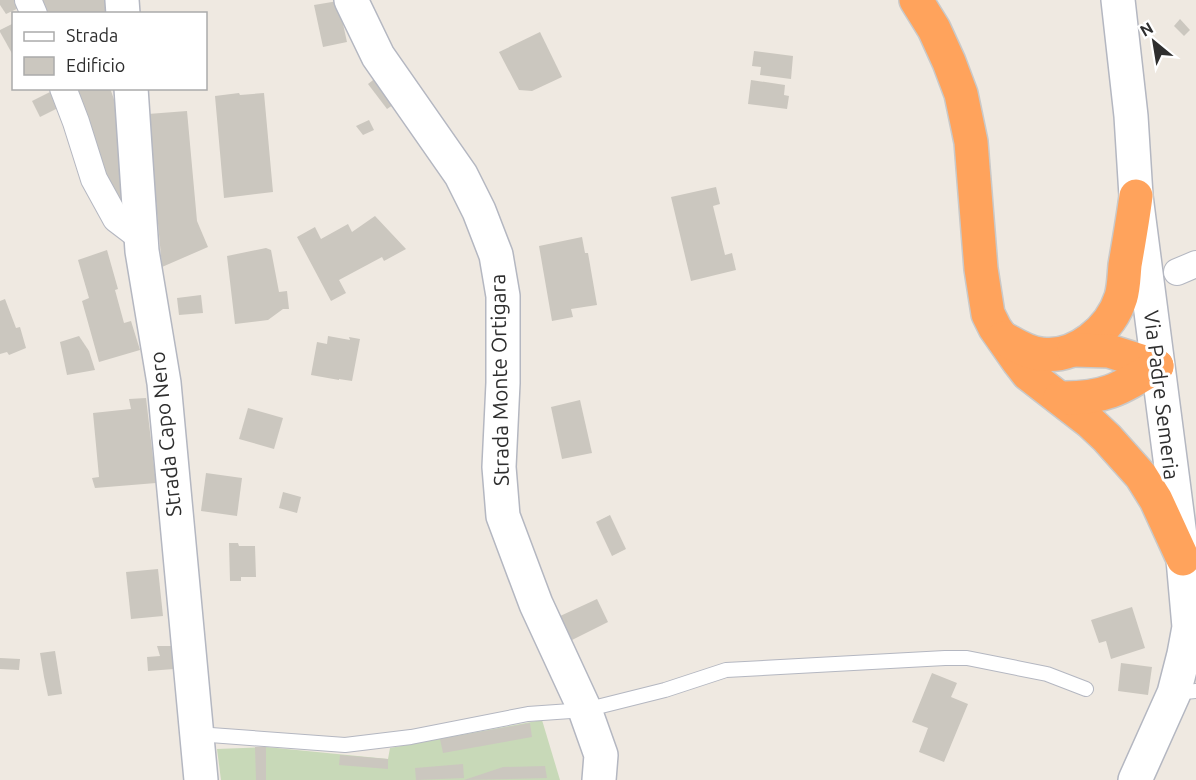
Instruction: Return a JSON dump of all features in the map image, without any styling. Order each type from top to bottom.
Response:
[{"type":"highway","points":[[916,0],[938,37],[961,94],[971,142],[981,269],[988,314],[995,328],[1028,374],[1107,438],[1141,476],[1156,500],[1183,559]]},
{"type":"highway","points":[[1074,350],[1097,333],[1112,315],[1120,297],[1136,196]]},
{"type":"highway","points":[[1003,338],[1023,349],[1040,354],[1056,354],[1074,350],[1109,351],[1157,366]]},
{"type":"highway","points":[[1060,398],[1090,397],[1109,393],[1157,366]]},
{"type":"main road","name":"Strada Monte Ortigara","points":[[351,0],[378,56],[460,175],[479,211],[496,255],[503,296],[503,384],[499,467],[503,516],[536,604],[585,710],[601,755],[599,780]]},
{"type":"main road","name":"Via Padre Semeria","points":[[1118,0],[1131,116],[1136,196],[1183,559],[1189,627],[1185,654],[1185,692],[1135,780]]},
{"type":"main road","name":"Strada Capo Nero","points":[[131,90],[141,238],[164,383],[201,780]]},
{"type":"street","points":[[64,90],[94,179],[116,219],[141,238]]},
{"type":"lane","points":[[195,734],[345,745],[411,737],[528,714],[585,710],[665,690],[726,670],[945,658],[967,658],[1047,674],[1086,689]]},
{"type":"green space","points":[[542,720],[560,780],[221,780],[217,749],[266,747],[388,759],[390,748]]},
{"type":"building","points":[[0,0],[20,0],[23,6],[6,14],[0,5]]},
{"type":"building","points":[[36,0],[111,0],[112,12],[41,12]]},
{"type":"building","points":[[338,1],[347,42],[323,47],[314,5]]},
{"type":"building","points":[[1180,19],[1190,30],[1184,36],[1174,26]]},
{"type":"building","points":[[12,24],[12,53],[0,32]]},
{"type":"building","points":[[540,32],[562,77],[532,91],[519,90],[499,52]]},
{"type":"building","points":[[754,51],[793,56],[791,79],[760,75],[761,67],[752,66]]},
{"type":"building","points":[[377,77],[396,103],[387,109],[368,84]]},
{"type":"building","points":[[751,80],[785,85],[784,95],[789,96],[787,109],[748,104]]},
{"type":"building","points":[[75,90],[111,90],[124,128],[117,131],[124,149],[130,206],[119,210]]},
{"type":"building","points":[[50,92],[58,108],[40,117],[32,101]]},
{"type":"building","points":[[239,93],[240,95],[264,93],[273,192],[224,198],[215,96]]},
{"type":"building","points":[[187,111],[197,221],[208,247],[162,267],[148,114]]},
{"type":"building","points":[[369,120],[374,130],[363,135],[356,126]]},
{"type":"building","points":[[716,187],[720,204],[713,206],[725,255],[732,253],[736,270],[691,281],[671,197]]},
{"type":"building","points":[[375,216],[406,249],[384,261],[382,257],[339,280],[346,293],[331,301],[297,237],[315,227],[321,239],[348,224],[352,232]]},
{"type":"building","points":[[582,237],[585,253],[588,253],[597,305],[571,309],[573,317],[552,321],[539,246]]},
{"type":"building","points":[[266,248],[271,250],[279,292],[287,291],[289,309],[283,309],[268,320],[235,324],[227,256]]},
{"type":"building","points":[[107,250],[118,289],[115,290],[124,323],[131,321],[140,350],[99,362],[82,301],[89,298],[78,260]]},
{"type":"building","points":[[201,295],[203,313],[179,315],[177,298]]},
{"type":"building","points":[[5,299],[16,328],[20,327],[26,348],[9,355],[7,352],[0,354],[0,301]]},
{"type":"building","points":[[79,336],[89,351],[95,370],[67,375],[60,342]]},
{"type":"building","points":[[328,336],[350,340],[349,337],[360,339],[352,381],[311,375],[317,342],[327,344]]},
{"type":"building","points":[[146,398],[156,483],[95,488],[92,478],[99,477],[93,413],[131,409],[129,399]]},
{"type":"building","points":[[580,400],[592,453],[562,459],[551,407]]},
{"type":"building","points":[[248,408],[283,418],[274,449],[239,439]]},
{"type":"building","points":[[206,473],[242,478],[237,516],[201,511]]},
{"type":"building","points":[[283,492],[301,497],[297,513],[279,508]]},
{"type":"building","points":[[610,515],[626,549],[612,556],[596,522]]},
{"type":"building","points":[[229,543],[238,543],[239,546],[255,546],[256,577],[241,577],[241,581],[230,581]]},
{"type":"building","points":[[158,569],[163,616],[131,619],[126,572]]},
{"type":"building","points":[[597,599],[608,622],[570,641],[558,617]]},
{"type":"building","points":[[1132,607],[1145,648],[1111,659],[1106,641],[1099,643],[1091,620]]},
{"type":"building","points":[[157,646],[173,646],[174,669],[148,671],[147,657],[160,656]]},
{"type":"building","points":[[55,651],[62,694],[48,696],[40,653]]},
{"type":"building","points":[[0,658],[20,659],[19,670],[0,669]]},
{"type":"building","points":[[1121,663],[1152,667],[1148,695],[1118,691]]},
{"type":"building","points":[[932,673],[957,683],[951,697],[968,704],[944,762],[919,752],[928,728],[912,722]]},
{"type":"building","points":[[530,723],[532,737],[443,753],[440,739]]},
{"type":"building","points":[[255,747],[266,747],[266,780],[256,780]]},
{"type":"building","points":[[340,755],[388,759],[388,769],[339,765]]},
{"type":"building","points":[[463,764],[464,778],[416,780],[415,768]]},
{"type":"building","points":[[545,766],[547,778],[464,780],[503,767]]}]
